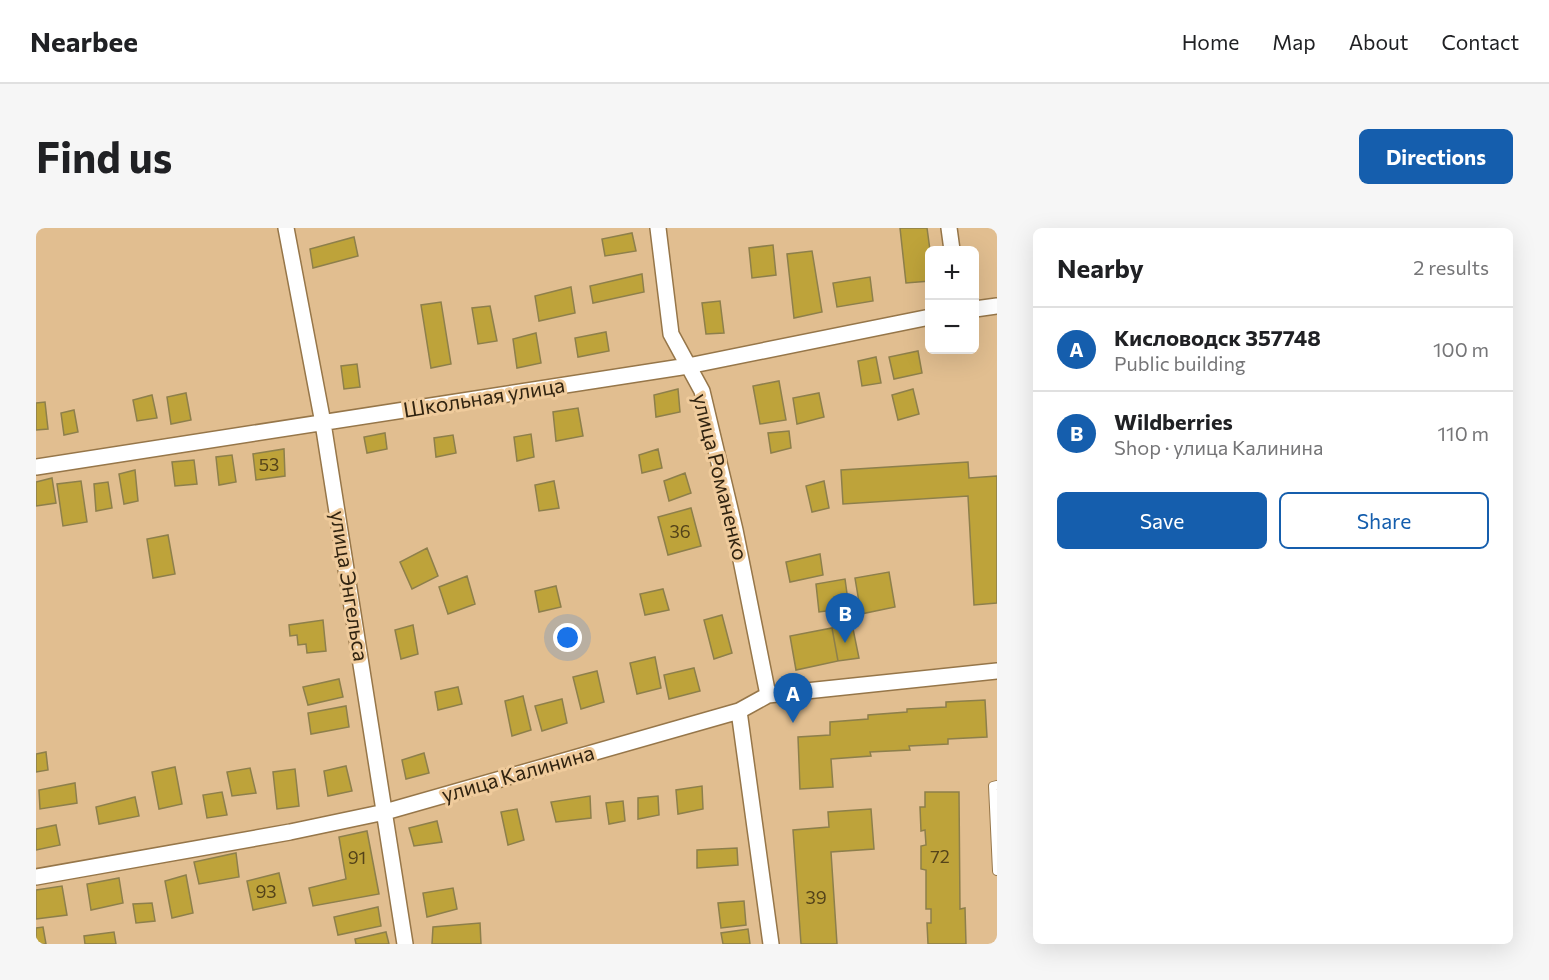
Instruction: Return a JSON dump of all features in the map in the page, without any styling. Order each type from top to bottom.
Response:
[{"type":"street","name":"улица Энгельса","points":[[286,228],[323,423],[405,944]]},
{"type":"street","name":"улица Романенко","points":[[658,228],[671,334],[702,391],[735,530],[768,695]]},
{"type":"street","points":[[949,228],[951,246]]},
{"type":"street","points":[[979,308],[997,306]]},
{"type":"street","name":"Школьная улица","points":[[36,467],[688,366],[925,319]]},
{"type":"street","name":"улица Калинина","points":[[36,877],[290,832],[385,812],[739,711],[768,695],[997,670]]},
{"type":"street","points":[[739,711],[771,944]]},
{"type":"lane","points":[[997,785],[993,786],[997,871]]},
{"type":"building","points":[[900,228],[927,228],[929,246],[925,246],[925,281],[906,283]]},
{"type":"building","points":[[632,233],[636,251],[605,256],[602,239]]},
{"type":"building","points":[[354,237],[358,256],[313,268],[310,249]]},
{"type":"building","points":[[773,245],[776,275],[752,278],[749,248]]},
{"type":"building","points":[[812,251],[822,312],[794,318],[787,254]]},
{"type":"building","points":[[642,274],[644,292],[593,303],[590,286]]},
{"type":"building","points":[[870,277],[873,301],[837,307],[833,283]]},
{"type":"building","points":[[571,287],[575,313],[539,321],[535,296]]},
{"type":"building","points":[[720,301],[724,333],[706,334],[702,303]]},
{"type":"building","points":[[441,302],[451,364],[431,368],[421,305]]},
{"type":"building","points":[[490,306],[497,341],[478,344],[472,308]]},
{"type":"building","points":[[606,332],[609,351],[578,357],[575,338]]},
{"type":"building","points":[[536,333],[541,363],[517,368],[513,339]]},
{"type":"building","points":[[918,351],[922,373],[894,379],[889,357]]},
{"type":"building","points":[[876,357],[881,383],[862,386],[858,361]]},
{"type":"building","points":[[357,364],[360,387],[344,389],[341,366]]},
{"type":"building","points":[[779,381],[786,420],[760,424],[753,386]]},
{"type":"building","points":[[678,389],[680,412],[656,417],[654,395]]},
{"type":"building","points":[[913,389],[919,414],[898,420],[892,395]]},
{"type":"building","points":[[186,393],[191,420],[171,424],[167,397]]},
{"type":"building","points":[[819,393],[824,417],[797,424],[793,398]]},
{"type":"building","points":[[152,395],[157,418],[137,421],[133,400]]},
{"type":"building","points":[[45,402],[48,429],[36,430],[36,403]]},
{"type":"building","points":[[578,408],[583,436],[556,441],[553,412]]},
{"type":"building","points":[[74,410],[78,432],[64,435],[61,413]]},
{"type":"building","points":[[789,431],[791,448],[771,453],[768,433]]},
{"type":"building","points":[[385,433],[387,449],[367,453],[364,437]]},
{"type":"building","points":[[531,434],[534,457],[517,461],[514,437]]},
{"type":"building","points":[[453,435],[456,453],[436,457],[434,438]]},
{"type":"building","points":[[284,449],[285,476],[256,480],[253,454]]},
{"type":"building","points":[[658,449],[662,468],[642,473],[639,455]]},
{"type":"building","points":[[232,455],[236,482],[219,485],[216,457]]},
{"type":"building","points":[[194,460],[197,484],[175,486],[172,462]]},
{"type":"building","points":[[968,462],[969,478],[997,476],[997,603],[974,605],[968,496],[843,504],[841,470]]},
{"type":"building","points":[[135,470],[138,501],[124,504],[119,474]]},
{"type":"building","points":[[685,473],[691,493],[669,501],[664,481]]},
{"type":"building","points":[[52,478],[56,503],[36,506],[36,482]]},
{"type":"building","points":[[81,481],[87,522],[63,526],[57,484]]},
{"type":"building","points":[[554,481],[559,508],[539,511],[535,485]]},
{"type":"building","points":[[824,481],[829,508],[812,512],[806,486]]},
{"type":"building","points":[[108,482],[112,508],[96,511],[94,484]]},
{"type":"building","points":[[691,508],[701,546],[668,555],[658,517]]},
{"type":"building","points":[[168,535],[175,574],[153,578],[147,539]]},
{"type":"building","points":[[427,548],[438,576],[412,589],[400,562]]},
{"type":"building","points":[[820,554],[823,575],[790,582],[786,562]]},
{"type":"building","points":[[889,572],[895,607],[861,614],[855,578]]},
{"type":"building","points":[[467,576],[475,604],[448,614],[439,587]]},
{"type":"building","points":[[845,579],[849,608],[819,612],[816,584]]},
{"type":"building","points":[[556,586],[561,607],[539,612],[535,591]]},
{"type":"building","points":[[663,589],[669,610],[645,615],[640,594]]},
{"type":"building","points":[[722,615],[732,653],[714,659],[704,620]]},
{"type":"building","points":[[323,620],[326,651],[307,653],[306,644],[298,645],[297,635],[290,636],[289,625]]},
{"type":"building","points":[[852,624],[859,658],[838,661],[832,628]]},
{"type":"building","points":[[413,625],[418,654],[401,659],[395,630]]},
{"type":"building","points":[[832,628],[838,661],[796,670],[790,636]]},
{"type":"building","points":[[655,657],[661,688],[637,694],[630,663]]},
{"type":"building","points":[[694,668],[700,691],[669,699],[664,675]]},
{"type":"building","points":[[597,671],[604,702],[581,709],[573,677]]},
{"type":"building","points":[[339,679],[343,697],[308,705],[303,687]]},
{"type":"building","points":[[458,687],[462,704],[438,710],[435,692]]},
{"type":"building","points":[[523,696],[531,730],[512,736],[505,701]]},
{"type":"building","points":[[562,699],[567,723],[542,731],[535,706]]},
{"type":"building","points":[[985,700],[987,737],[948,739],[948,744],[909,746],[910,750],[870,752],[871,756],[831,759],[833,787],[800,789],[798,737],[830,735],[830,722],[868,719],[868,715],[907,712],[907,709],[946,707],[946,702]]},
{"type":"building","points":[[346,706],[349,727],[311,734],[308,713]]},
{"type":"building","points":[[46,752],[48,770],[36,772],[36,754]]},
{"type":"building","points":[[424,753],[429,773],[406,779],[402,760]]},
{"type":"building","points":[[346,766],[352,791],[328,796],[324,771]]},
{"type":"building","points":[[175,767],[182,804],[159,809],[152,772]]},
{"type":"building","points":[[250,768],[256,793],[232,796],[227,772]]},
{"type":"building","points":[[295,769],[299,806],[277,809],[273,772]]},
{"type":"building","points":[[75,783],[77,803],[40,809],[39,790]]},
{"type":"building","points":[[702,786],[703,809],[678,814],[676,790]]},
{"type":"building","points":[[222,792],[227,815],[207,818],[203,795]]},
{"type":"building","points":[[925,792],[959,792],[960,909],[965,908],[966,944],[928,944],[927,923],[931,923],[931,909],[926,909],[926,870],[921,869],[921,846],[926,845],[925,830],[921,831],[920,807],[925,807]]},
{"type":"building","points":[[590,796],[591,818],[556,822],[551,802]]},
{"type":"building","points":[[658,796],[659,815],[638,819],[638,798]]},
{"type":"building","points":[[135,797],[139,816],[99,824],[96,807]]},
{"type":"building","points":[[623,801],[625,821],[609,824],[606,803]]},
{"type":"building","points":[[517,809],[524,840],[508,845],[501,812]]},
{"type":"building","points":[[871,809],[874,849],[831,852],[837,944],[801,944],[793,830],[829,827],[828,812]]},
{"type":"building","points":[[437,821],[442,842],[414,846],[409,828]]},
{"type":"building","points":[[56,825],[60,845],[36,850],[36,829]]},
{"type":"building","points":[[367,831],[379,894],[313,906],[309,888],[346,879],[339,837]]},
{"type":"building","points":[[737,848],[738,865],[697,868],[697,850]]},
{"type":"building","points":[[236,853],[239,877],[199,884],[194,862]]},
{"type":"building","points":[[279,873],[286,903],[253,910],[247,881]]},
{"type":"building","points":[[186,875],[193,913],[172,918],[165,881]]},
{"type":"building","points":[[119,878],[123,903],[91,910],[87,884]]},
{"type":"building","points":[[62,886],[67,915],[36,919],[36,890]]},
{"type":"building","points":[[453,888],[457,909],[427,917],[423,893]]},
{"type":"building","points":[[744,901],[746,925],[721,928],[718,903]]},
{"type":"building","points":[[152,903],[155,921],[136,923],[133,904]]},
{"type":"building","points":[[378,907],[381,926],[338,935],[334,917]]},
{"type":"building","points":[[480,923],[481,944],[432,944],[433,927]]},
{"type":"building","points":[[43,927],[46,944],[36,944],[36,928]]},
{"type":"building","points":[[748,929],[750,944],[723,944],[721,933]]},
{"type":"building","points":[[114,932],[116,944],[85,944],[84,936]]},
{"type":"building","points":[[386,932],[389,944],[356,944],[355,939]]},
{"type":"place","name":"Wildberries","points":[[845,643]]},
{"type":"place","name":"Кисловодск 357748","points":[[793,723]]}]
